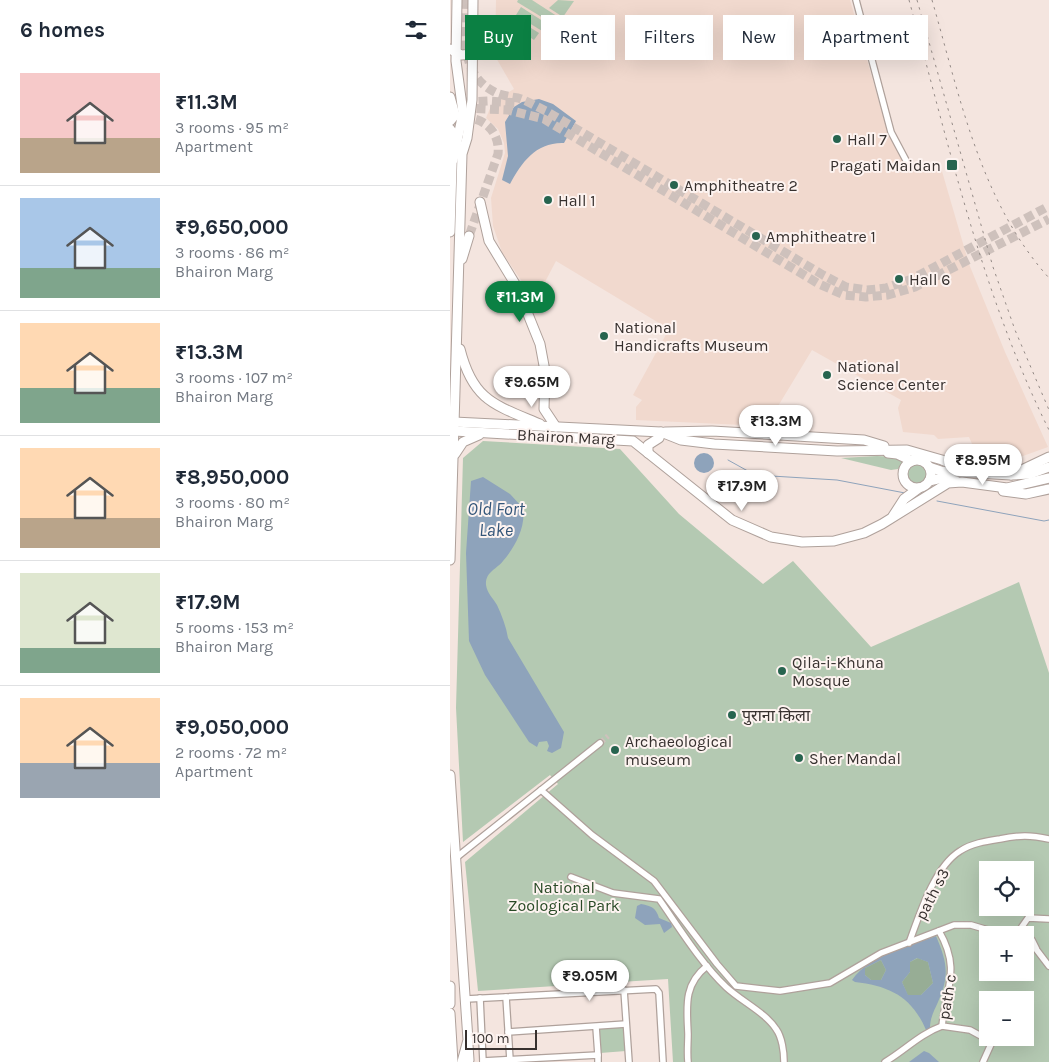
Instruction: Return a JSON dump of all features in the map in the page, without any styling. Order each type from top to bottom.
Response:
[{"type":"main road","points":[[450,72],[454,55],[457,0]]},
{"type":"main road","points":[[473,0],[473,15]]},
{"type":"main road","points":[[453,160],[463,113],[454,55]]},
{"type":"main road","points":[[450,560],[462,154],[469,124],[474,60]]},
{"type":"main road","points":[[450,97],[454,115],[450,121]]},
{"type":"main road","points":[[450,129],[454,133],[450,232]]},
{"type":"main road","points":[[480,202],[489,241],[517,287],[540,344],[545,371],[544,409],[552,427]]},
{"type":"main road","points":[[458,270],[469,236]]},
{"type":"main road","points":[[457,342],[463,362],[480,393],[490,403],[552,427]]},
{"type":"main road","name":"Bhairon Marg","points":[[454,427],[552,427],[662,432],[681,440],[755,446],[837,451],[891,449],[925,453],[954,465],[960,471],[986,475],[1011,475],[1049,457]]},
{"type":"main road","name":"Bhairon Marg","points":[[454,427],[484,433],[632,441],[727,517],[750,530],[771,537],[802,542],[834,541],[864,533],[891,519],[944,485],[962,482],[996,488],[1024,485],[1049,478]]},
{"type":"main road","points":[[648,453],[648,445],[659,438],[662,432],[698,430],[864,440],[891,449]]},
{"type":"main road","points":[[632,431],[638,437],[632,441]]},
{"type":"main road","points":[[739,432],[755,446]]},
{"type":"main road","points":[[454,457],[462,442],[484,433]]},
{"type":"main road","points":[[865,450],[897,454],[912,461],[921,461],[930,468],[941,471],[960,471],[962,482],[942,478],[929,481],[904,499],[891,519]]},
{"type":"main road","points":[[912,461],[905,466],[904,477],[911,486],[920,488]]},
{"type":"main road","points":[[1011,475],[1030,474],[1049,467]]},
{"type":"main road","points":[[929,481],[930,468]]},
{"type":"main road","points":[[996,488],[1026,494],[1049,489]]},
{"type":"main road","points":[[450,775],[457,857],[453,868],[466,999],[468,1040],[466,1061]]},
{"type":"main road","points":[[450,986],[450,1004]]},
{"type":"main road","points":[[450,1013],[453,1062]]},
{"type":"street","points":[[856,0],[891,132],[909,166]]},
{"type":"street","points":[[457,857],[600,743]]},
{"type":"street","points":[[541,790],[592,835],[654,882],[736,986],[780,991],[830,983],[881,954],[954,925],[979,928]]},
{"type":"street","name":"path s3","points":[[909,943],[932,889],[950,860],[958,852],[973,845],[1012,836],[1036,836],[1049,839]]},
{"type":"street","points":[[571,877],[613,893],[659,899],[707,966],[745,1004],[771,1022],[778,1030],[784,1062]]},
{"type":"street","points":[[1022,926],[1028,918],[1049,919]]},
{"type":"street","name":"path c","points":[[885,1062],[904,1051],[930,1030],[942,1026],[942,1014],[952,974],[951,963],[939,931]]},
{"type":"street","points":[[1034,944],[1049,966]]},
{"type":"street","points":[[688,1062],[687,998],[691,983],[698,973],[707,966]]},
{"type":"street","points":[[466,999],[654,988],[658,991],[663,1062]]},
{"type":"street","points":[[624,990],[629,1062]]},
{"type":"street","points":[[506,997],[510,1060]]},
{"type":"street","points":[[480,998],[483,1062],[598,1059],[596,1027]]},
{"type":"street","points":[[508,1032],[626,1024]]},
{"type":"street","points":[[942,1026],[970,1030],[992,1042],[982,1062]]},
{"type":"shaded area","name":"Pragati Maidan","points":[[496,0],[850,0],[854,15],[804,15],[804,60],[867,60],[887,130],[906,167],[939,161],[969,264],[1005,352],[1048,447],[1006,462],[980,462],[969,437],[938,439],[934,435],[903,432],[898,408],[901,400],[812,350],[766,426],[636,420],[636,407],[642,400],[633,395],[669,329],[556,261],[545,282],[529,292],[502,252],[493,226],[491,198],[505,153],[504,143],[498,129],[486,118],[491,106],[497,99],[514,89],[497,60],[531,60],[531,15],[496,15]]},
{"type":"green space","points":[[518,0],[532,0],[555,15],[541,15],[541,17],[517,2]]},
{"type":"green space","points":[[558,0],[574,1],[564,15],[560,15],[549,8]]},
{"type":"green space","points":[[521,7],[541,20],[541,30],[531,24],[531,15],[516,15]]},
{"type":"green space","points":[[531,28],[539,33],[534,40],[531,38]]},
{"type":"green space","name":"National Zoological Park","points":[[483,441],[620,449],[679,514],[763,584],[793,561],[871,647],[1019,582],[1049,673],[1049,1062],[673,1062],[668,979],[478,991],[465,862],[558,784],[550,775],[463,842],[456,708],[463,458]]},
{"type":"green space","points":[[897,457],[905,461],[898,469],[891,470],[841,458]]},
{"type":"green space","points":[[913,464],[921,464],[927,470],[927,478],[921,484],[913,484],[907,478],[907,470]]},
{"type":"green space","points":[[918,958],[928,962],[933,983],[921,995],[908,996],[902,982],[910,972],[910,962]]},
{"type":"green space","points":[[881,960],[886,970],[881,980],[871,980],[865,975],[865,968]]},
{"type":"green space","points":[[624,1027],[626,1051],[600,1053],[598,1029]]},
{"type":"water","points":[[539,99],[553,104],[576,121],[564,143],[545,146],[531,155],[510,184],[502,180],[508,156],[505,122],[514,107],[522,102]]},
{"type":"water","points":[[700,453],[708,453],[714,459],[714,467],[708,473],[700,473],[694,467],[694,459]]},
{"type":"water","name":"Old Fort Lake","points":[[483,477],[510,494],[523,508],[523,522],[519,536],[501,564],[489,574],[486,585],[501,613],[508,638],[564,732],[561,748],[552,753],[547,751],[549,746],[547,741],[539,742],[537,747],[529,742],[485,675],[469,641],[466,553],[471,481]]},
{"type":"water","points":[[641,904],[653,908],[659,918],[671,923],[672,927],[664,933],[660,924],[645,925],[635,918],[637,906]]},
{"type":"water","points":[[936,936],[945,961],[946,976],[942,992],[932,1015],[930,1028],[926,1030],[914,1009],[898,995],[889,990],[852,980],[869,964],[890,952]],"holes":[[[917,958],[928,962],[933,983],[921,995],[908,995],[902,982],[910,972],[910,962]],[[881,960],[886,970],[881,980],[871,980],[865,975],[865,968]]]},
{"type":"water","points":[[924,1051],[939,1062],[909,1062]]},
{"type":"waterway","points":[[728,460],[755,475],[837,480],[905,493]]},
{"type":"waterway","points":[[937,501],[1044,521],[1049,520]]},
{"type":"tunnel","points":[[466,0],[467,54],[477,77],[486,87],[499,94],[522,99],[546,111],[846,287],[867,290],[886,288],[912,279],[1049,206]]},
{"type":"tunnel","points":[[465,102],[517,103]]},
{"type":"tunnel","points":[[463,108],[508,110],[544,119],[819,284],[844,295],[866,297],[888,295],[915,287],[1049,219]]},
{"type":"tunnel","points":[[450,124],[468,118],[484,123],[495,135],[498,144],[498,154],[469,236]]},
{"type":"tunnel","points":[[600,743],[608,736]]},
{"type":"railway","points":[[909,0],[953,164],[986,273],[1025,379],[1049,430]]},
{"type":"railway","points":[[917,0],[993,267],[1015,330],[1049,410]]},
{"type":"railway","points":[[932,0],[963,110],[989,182],[1025,248],[1049,278]]},
{"type":"place","name":"Hall 7","points":[[837,139]]},
{"type":"place","name":"Pragati Maidan","points":[[952,165]]},
{"type":"place","name":"Amphitheatre 2","points":[[674,185]]},
{"type":"place","name":"Hall 1","points":[[548,200]]},
{"type":"place","name":"Amphitheatre 1","points":[[756,236]]},
{"type":"place","name":"Hall 6","points":[[899,279]]},
{"type":"place","name":"National Handicrafts Museum","points":[[604,336]]},
{"type":"place","name":"National Science Center","points":[[827,375]]},
{"type":"place","name":"Qila-i-Khuna Mosque","points":[[782,671]]},
{"type":"place","name":"पुराना किला","points":[[732,715]]},
{"type":"place","name":"Archaeological museum","points":[[615,750]]},
{"type":"place","name":"Sher Mandal","points":[[799,758]]}]
